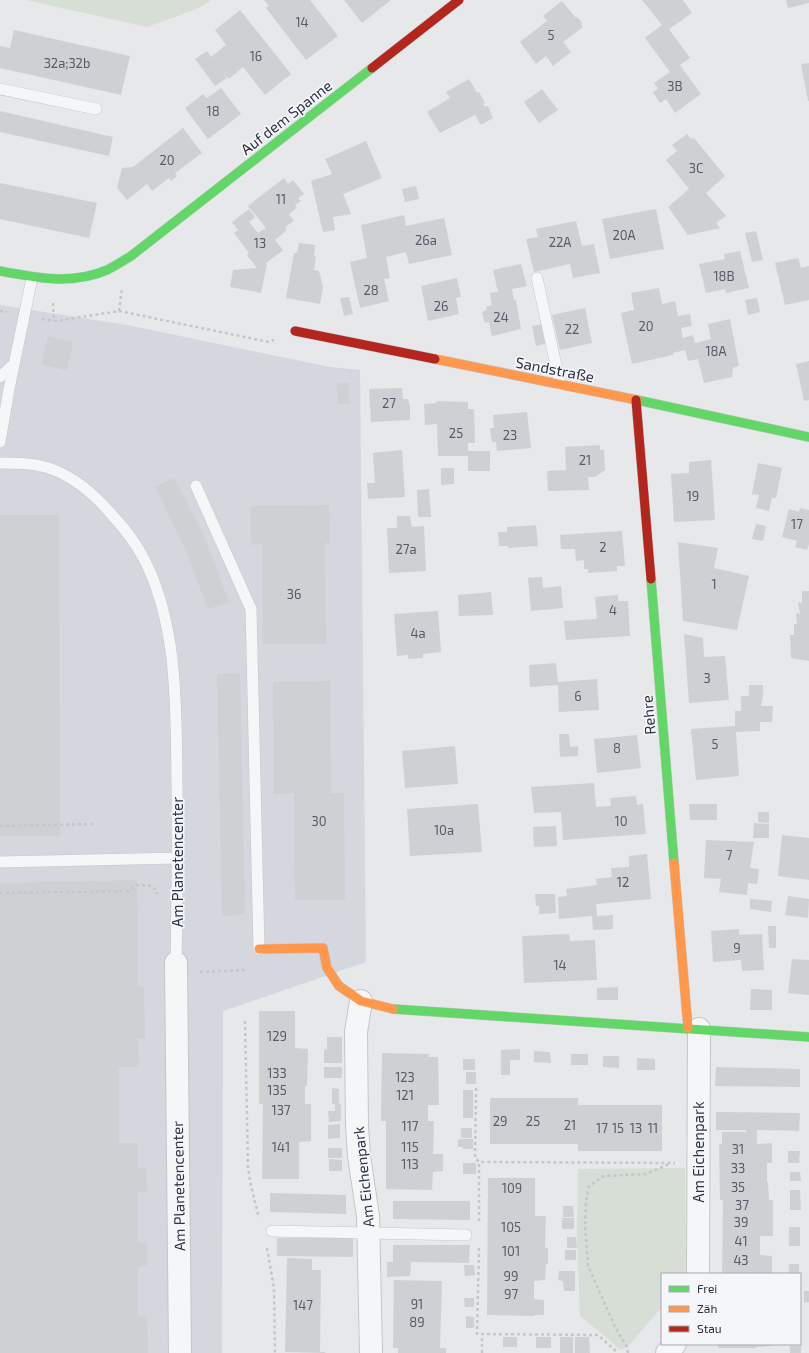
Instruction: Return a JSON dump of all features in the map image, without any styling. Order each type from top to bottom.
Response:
[{"type":"street","name":"Auf dem Spanne","points":[[131,256],[459,0]]},
{"type":"street","points":[[0,271],[32,278],[53,280],[75,279],[89,277],[105,271],[131,256]]},
{"type":"street","name":"Sandstraße","points":[[295,331],[560,384],[809,437]]},
{"type":"street","name":"Rehre","points":[[636,400],[694,1029]]},
{"type":"street","points":[[259,949],[323,948],[327,968],[339,986],[361,1000],[395,1009],[809,1037]]},
{"type":"street","name":"Am Planetencenter","points":[[176,967],[180,1353]]},
{"type":"street","name":"Am Eichenpark","points":[[361,1000],[356,1032],[357,1126],[359,1156],[368,1216],[371,1353]]},
{"type":"street","name":"Am Eichenpark","points":[[694,1029],[698,1164],[698,1273]]},
{"type":"street","points":[[668,1353],[674,1345]]},
{"type":"lane","points":[[0,89],[96,110]]},
{"type":"lane","points":[[0,442],[32,278]]},
{"type":"lane","points":[[537,278],[560,384]]},
{"type":"lane","points":[[0,377],[14,364]]},
{"type":"lane","name":"Am Planetencenter","points":[[0,463],[26,464],[53,469],[72,480],[91,494],[124,528],[142,556],[153,579],[167,628],[173,667],[177,749],[178,858],[176,967]]},
{"type":"lane","points":[[196,486],[252,609],[259,949]]},
{"type":"lane","points":[[0,862],[178,858]]},
{"type":"lane","points":[[272,1231],[466,1235]]},
{"type":"path","points":[[119,311],[123,285],[131,256]]},
{"type":"path","points":[[0,311],[24,317],[56,321],[119,311],[269,342],[295,331]]},
{"type":"path","points":[[0,826],[94,824]]},
{"type":"path","points":[[0,893],[128,890],[137,885],[152,886],[157,892],[157,898]]},
{"type":"path","points":[[176,967],[248,970]]},
{"type":"path","points":[[245,1021],[248,1168],[260,1224]]},
{"type":"path","points":[[476,1088],[475,1158],[479,1162],[698,1164]]},
{"type":"path","points":[[628,1353],[627,1347],[616,1329],[588,1266],[585,1226],[586,1201],[589,1186],[604,1176],[646,1174],[670,1163]]},
{"type":"path","points":[[266,1244],[274,1288],[275,1353]]},
{"type":"path","points":[[477,1334],[598,1335],[618,1353]]},
{"type":"path","points":[[482,1334],[482,1353]]},
{"type":"shaded area","points":[[26,0],[211,0],[199,8],[147,27]]},
{"type":"shaded area","points":[[0,305],[127,325],[330,367],[360,370],[366,962],[223,1011],[222,1353],[0,1353]]},
{"type":"shaded area","points":[[685,1168],[686,1273],[661,1273],[661,1308],[630,1344],[621,1350],[580,1316],[577,1233],[578,1169]]},
{"type":"building","points":[[264,0],[310,0],[338,36],[306,60],[266,8],[269,6]]},
{"type":"building","points":[[344,0],[391,0],[362,23]]},
{"type":"building","points":[[642,0],[683,0],[692,13],[669,29],[690,58],[680,65],[701,94],[675,113],[666,99],[660,103],[653,92],[658,89],[654,83],[670,72],[645,38],[662,25]]},
{"type":"building","points":[[786,0],[809,0],[809,3],[788,8]]},
{"type":"building","points":[[562,1],[582,23],[581,24],[583,27],[563,42],[571,52],[553,66],[546,56],[536,64],[520,42],[547,21],[543,16]]},
{"type":"building","points":[[240,10],[291,74],[265,95],[243,67],[229,79],[223,72],[227,78],[215,86],[195,59],[207,51],[211,57],[226,45],[215,30]]},
{"type":"building","points":[[14,30],[130,56],[121,95],[0,68],[0,46],[10,48]]},
{"type":"building","points":[[809,63],[809,101],[808,101],[801,64]]},
{"type":"building","points":[[469,79],[477,93],[479,92],[485,103],[483,104],[485,107],[488,106],[493,118],[481,125],[475,115],[440,133],[427,112],[450,98],[446,92]]},
{"type":"building","points":[[221,88],[241,114],[208,139],[185,108],[203,94],[207,98]]},
{"type":"building","points":[[542,89],[558,110],[539,123],[524,102]]},
{"type":"building","points":[[0,111],[113,137],[109,156],[0,132]]},
{"type":"building","points":[[183,128],[202,153],[175,173],[177,176],[171,181],[169,178],[152,191],[147,184],[127,200],[117,188],[122,168],[133,167]]},
{"type":"building","points":[[687,134],[691,139],[694,138],[725,176],[706,193],[726,216],[716,223],[720,228],[688,235],[668,207],[689,189],[666,160],[677,151],[672,145]]},
{"type":"building","points":[[366,141],[382,178],[343,194],[351,214],[333,217],[335,230],[323,232],[311,181],[332,174],[325,159]]},
{"type":"building","points":[[284,178],[288,184],[293,180],[304,194],[298,198],[301,201],[295,205],[297,208],[289,214],[294,221],[285,227],[287,230],[275,240],[283,250],[265,264],[267,264],[261,293],[230,287],[233,270],[257,268],[247,255],[249,253],[234,233],[238,230],[232,222],[249,209],[255,217],[249,222],[258,233],[266,228],[248,206]]},
{"type":"building","points":[[0,183],[97,203],[89,238],[0,219]]},
{"type":"building","points":[[416,186],[419,199],[405,202],[402,189]]},
{"type":"building","points":[[656,209],[664,249],[610,259],[602,219]]},
{"type":"building","points":[[404,215],[406,226],[444,218],[452,255],[409,264],[406,252],[386,257],[390,278],[384,279],[389,301],[360,308],[350,262],[367,258],[361,225]]},
{"type":"building","points":[[576,221],[582,246],[594,244],[600,273],[573,278],[570,264],[534,272],[526,239],[538,237],[536,229]]},
{"type":"building","points":[[756,231],[763,260],[752,262],[745,233]]},
{"type":"building","points":[[299,243],[315,245],[314,256],[316,257],[314,270],[319,271],[323,287],[320,304],[286,298],[294,253],[297,253]]},
{"type":"building","points":[[740,251],[749,288],[726,293],[725,289],[706,293],[699,264],[725,259],[724,254]]},
{"type":"building","points":[[798,258],[801,268],[809,266],[809,300],[785,305],[775,263]]},
{"type":"building","points":[[521,264],[527,286],[512,289],[514,300],[516,300],[521,329],[492,336],[489,322],[485,323],[482,312],[487,310],[486,307],[492,305],[490,293],[498,292],[493,270]]},
{"type":"building","points":[[457,278],[461,297],[456,298],[459,314],[428,321],[421,286]]},
{"type":"building","points":[[659,288],[662,304],[675,301],[678,316],[690,314],[692,326],[681,328],[683,338],[693,335],[695,343],[711,339],[708,324],[730,319],[739,366],[733,368],[732,377],[704,383],[698,359],[688,361],[685,350],[673,353],[673,355],[632,364],[621,313],[634,310],[631,293]]},
{"type":"building","points":[[349,297],[353,314],[344,316],[340,298]]},
{"type":"building","points":[[757,298],[760,312],[748,315],[745,300]]},
{"type":"building","points":[[585,308],[592,343],[560,350],[552,315]]},
{"type":"building","points":[[544,324],[548,343],[536,346],[532,326]]},
{"type":"building","points":[[48,336],[73,342],[67,370],[41,365]]},
{"type":"building","points":[[809,361],[809,400],[804,401],[796,364]]},
{"type":"building","points":[[337,383],[349,383],[349,404],[338,404]]},
{"type":"building","points":[[402,388],[403,399],[408,399],[410,406],[410,420],[371,422],[369,389]]},
{"type":"building","points":[[436,401],[468,402],[468,409],[474,409],[475,443],[468,443],[468,451],[490,451],[490,471],[468,471],[468,456],[438,456],[437,424],[425,425],[424,404],[437,403]]},
{"type":"building","points":[[527,412],[531,448],[497,451],[496,442],[492,442],[490,428],[494,428],[493,415]]},
{"type":"building","points":[[600,445],[600,450],[604,450],[605,470],[595,477],[588,477],[589,490],[548,491],[547,471],[566,470],[565,447]]},
{"type":"building","points":[[402,450],[405,497],[368,499],[367,483],[375,483],[373,453]]},
{"type":"building","points":[[711,460],[715,520],[674,522],[671,474],[689,473],[689,462]]},
{"type":"building","points":[[758,463],[782,468],[776,498],[772,498],[769,511],[756,508],[759,495],[752,494]]},
{"type":"building","points":[[441,468],[454,468],[454,484],[441,485]]},
{"type":"building","points":[[174,478],[204,536],[229,602],[208,609],[184,546],[155,487]]},
{"type":"building","points":[[429,489],[431,517],[418,517],[417,490]]},
{"type":"building","points":[[329,505],[330,543],[325,543],[326,644],[263,644],[262,544],[251,545],[250,506]]},
{"type":"building","points":[[800,508],[809,510],[809,544],[807,550],[795,547],[797,541],[782,537],[789,509],[799,512]]},
{"type":"building","points":[[0,515],[59,515],[60,836],[0,836]]},
{"type":"building","points":[[397,516],[410,516],[412,527],[424,526],[426,571],[389,573],[387,528],[397,528]]},
{"type":"building","points":[[756,524],[766,526],[763,541],[752,539]]},
{"type":"building","points":[[536,525],[538,546],[508,548],[508,546],[499,546],[498,532],[507,532],[507,527]]},
{"type":"building","points":[[622,531],[625,566],[617,566],[617,571],[588,573],[588,569],[584,569],[584,560],[576,561],[575,549],[561,549],[560,535]]},
{"type":"building","points":[[678,542],[718,548],[714,568],[749,576],[737,630],[683,621]]},
{"type":"building","points":[[542,577],[543,588],[561,586],[563,608],[531,611],[528,578]]},
{"type":"building","points":[[802,591],[809,591],[809,661],[791,658],[790,635],[794,635],[794,624],[797,624],[796,613],[800,614],[798,602],[802,603]]},
{"type":"building","points":[[491,592],[493,615],[459,616],[458,595]]},
{"type":"building","points":[[618,595],[618,601],[628,601],[630,636],[566,640],[564,621],[597,619],[595,597]]},
{"type":"building","points":[[438,611],[441,652],[423,654],[423,658],[408,659],[408,655],[397,656],[394,614]]},
{"type":"building","points":[[684,634],[703,638],[704,657],[725,656],[729,700],[689,703]]},
{"type":"building","points":[[556,663],[558,682],[597,679],[599,710],[559,712],[558,685],[530,687],[529,665]]},
{"type":"building","points":[[240,673],[245,914],[222,916],[217,674]]},
{"type":"building","points":[[330,681],[331,793],[344,793],[345,900],[295,900],[294,793],[274,794],[273,682]]},
{"type":"building","points":[[749,685],[763,685],[761,706],[773,706],[772,722],[760,722],[760,731],[736,732],[739,776],[696,780],[691,729],[735,726],[735,711],[741,711],[741,696],[749,696]]},
{"type":"building","points":[[559,734],[569,734],[570,747],[578,746],[578,756],[560,757]]},
{"type":"building","points":[[637,735],[641,768],[597,773],[594,739]]},
{"type":"building","points":[[455,746],[458,784],[405,788],[402,751]]},
{"type":"building","points":[[594,783],[596,807],[611,806],[610,798],[636,796],[637,805],[643,804],[646,834],[563,840],[561,812],[534,813],[531,787]]},
{"type":"building","points":[[478,804],[482,852],[410,856],[407,809]]},
{"type":"building","points":[[689,804],[717,804],[717,820],[690,820]]},
{"type":"building","points":[[758,812],[769,812],[769,823],[758,822]]},
{"type":"building","points":[[754,823],[769,824],[769,838],[753,838]]},
{"type":"building","points":[[556,826],[557,846],[534,847],[533,827]]},
{"type":"building","points":[[782,835],[809,838],[809,880],[778,876]]},
{"type":"building","points":[[706,840],[754,842],[750,868],[759,869],[757,884],[748,883],[747,895],[719,892],[721,879],[704,878]]},
{"type":"building","points":[[647,854],[651,899],[596,904],[597,916],[613,915],[613,929],[593,930],[592,916],[559,919],[558,897],[567,896],[566,889],[597,885],[596,879],[612,877],[611,868],[629,867],[629,856]]},
{"type":"building","points":[[137,880],[138,986],[144,986],[145,1039],[138,1039],[139,1067],[119,1067],[119,1143],[138,1143],[138,1168],[146,1168],[147,1192],[138,1192],[138,1242],[147,1243],[147,1266],[138,1267],[138,1317],[147,1316],[148,1353],[0,1353],[0,883]]},
{"type":"building","points":[[535,894],[555,894],[556,913],[539,914],[539,906],[536,906]]},
{"type":"building","points":[[788,896],[809,899],[808,918],[785,915]]},
{"type":"building","points":[[750,899],[772,901],[771,912],[750,909]]},
{"type":"building","points":[[768,926],[776,926],[776,948],[769,948]]},
{"type":"building","points":[[739,929],[739,935],[762,934],[764,970],[742,971],[741,960],[713,962],[711,931]]},
{"type":"building","points":[[569,934],[570,941],[595,940],[597,980],[524,983],[522,936]]},
{"type":"building","points":[[792,959],[809,960],[809,995],[788,993]]},
{"type":"building","points":[[618,987],[618,1000],[597,1000],[597,988]]},
{"type":"building","points":[[751,989],[772,990],[772,1010],[750,1010]]},
{"type":"building","points":[[259,1011],[295,1011],[295,1048],[308,1049],[305,1104],[311,1104],[311,1141],[299,1142],[299,1179],[262,1179],[263,1104],[259,1104]]},
{"type":"building","points":[[327,1037],[342,1037],[342,1063],[324,1063],[324,1049],[327,1050]]},
{"type":"building","points":[[520,1049],[520,1060],[510,1060],[510,1075],[501,1075],[501,1050]]},
{"type":"building","points":[[534,1051],[550,1052],[551,1063],[534,1062]]},
{"type":"building","points":[[382,1053],[429,1054],[428,1057],[438,1057],[439,1105],[428,1105],[428,1121],[434,1121],[433,1154],[443,1154],[443,1171],[433,1172],[432,1190],[386,1189],[386,1121],[381,1121]]},
{"type":"building","points":[[571,1054],[588,1054],[588,1065],[571,1065]]},
{"type":"building","points":[[603,1056],[619,1056],[619,1068],[603,1067]]},
{"type":"building","points":[[637,1058],[655,1059],[655,1070],[637,1070]]},
{"type":"building","points":[[463,1059],[475,1059],[475,1070],[463,1070]]},
{"type":"building","points":[[324,1067],[342,1067],[342,1078],[324,1078]]},
{"type":"building","points":[[716,1067],[800,1069],[800,1087],[715,1086]]},
{"type":"building","points":[[466,1072],[476,1072],[476,1084],[466,1084]]},
{"type":"building","points":[[332,1088],[339,1089],[341,1121],[329,1122],[328,1111],[335,1111],[335,1104],[332,1104]]},
{"type":"building","points":[[463,1090],[473,1090],[473,1118],[463,1118]]},
{"type":"building","points":[[490,1098],[578,1098],[578,1105],[662,1105],[662,1151],[578,1151],[578,1144],[490,1144]]},
{"type":"building","points":[[716,1112],[800,1113],[799,1131],[757,1130],[757,1144],[772,1143],[772,1163],[767,1163],[767,1182],[769,1200],[773,1200],[773,1236],[760,1236],[760,1255],[772,1256],[772,1273],[722,1273],[723,1200],[720,1200],[719,1144],[722,1144],[722,1132],[746,1132],[746,1130],[716,1130]]},
{"type":"building","points":[[340,1124],[340,1138],[328,1139],[328,1125]]},
{"type":"building","points":[[461,1128],[472,1128],[472,1138],[461,1138]]},
{"type":"building","points":[[458,1139],[473,1139],[473,1149],[463,1149],[463,1147],[458,1147]]},
{"type":"building","points":[[328,1148],[342,1148],[342,1158],[328,1158]]},
{"type":"building","points":[[788,1151],[800,1151],[799,1163],[788,1163]]},
{"type":"building","points":[[329,1159],[342,1160],[342,1171],[329,1171]]},
{"type":"building","points":[[463,1163],[476,1163],[476,1174],[463,1174]]},
{"type":"building","points":[[790,1172],[800,1172],[801,1181],[790,1181]]},
{"type":"building","points":[[488,1178],[535,1178],[535,1216],[546,1216],[545,1248],[548,1248],[548,1264],[546,1264],[545,1280],[534,1281],[534,1299],[544,1300],[544,1315],[487,1315]]},
{"type":"building","points":[[790,1190],[800,1190],[801,1210],[790,1210]]},
{"type":"building","points":[[270,1193],[346,1195],[346,1214],[270,1212]]},
{"type":"building","points":[[393,1201],[470,1201],[470,1220],[393,1219]]},
{"type":"building","points":[[563,1206],[573,1206],[574,1217],[563,1217]]},
{"type":"building","points":[[562,1218],[574,1218],[574,1229],[562,1229]]},
{"type":"building","points":[[789,1227],[800,1227],[800,1246],[789,1246]]},
{"type":"building","points":[[567,1237],[576,1237],[577,1248],[567,1248]]},
{"type":"building","points":[[277,1238],[353,1238],[353,1257],[277,1256]]},
{"type":"building","points":[[393,1245],[470,1245],[469,1263],[411,1262],[410,1276],[387,1277],[387,1262],[393,1262]]},
{"type":"building","points":[[565,1250],[576,1250],[576,1260],[565,1260]]},
{"type":"building","points":[[287,1258],[312,1259],[312,1270],[321,1270],[320,1352],[325,1353],[285,1352]]},
{"type":"building","points":[[789,1264],[799,1264],[799,1273],[789,1273]]},
{"type":"building","points":[[464,1265],[474,1265],[475,1275],[465,1276]]},
{"type":"building","points":[[559,1271],[575,1271],[575,1291],[564,1291],[563,1281],[558,1280]]},
{"type":"building","points":[[394,1280],[442,1281],[440,1348],[446,1348],[446,1353],[398,1353],[398,1348],[393,1348]]},
{"type":"building","points":[[804,1291],[809,1291],[809,1302],[804,1303]]},
{"type":"building","points":[[464,1298],[474,1298],[474,1307],[465,1307]]},
{"type":"building","points":[[466,1316],[474,1317],[474,1328],[466,1328]]},
{"type":"building","points":[[503,1337],[517,1337],[517,1347],[503,1347]]},
{"type":"building","points":[[536,1337],[551,1337],[551,1348],[536,1348]]},
{"type":"building","points":[[560,1337],[573,1337],[573,1353],[560,1353]]},
{"type":"building","points":[[575,1337],[589,1337],[590,1353],[575,1353]]},
{"type":"building","points":[[718,1345],[770,1345],[755,1348],[718,1348]]},
{"type":"building","points":[[790,1346],[801,1346],[801,1353],[790,1353]]},
{"type":"traffic: fast","points":[[0,271],[40,278],[67,279],[94,275],[113,267],[131,256],[372,68]]},
{"type":"traffic: fast","points":[[637,400],[809,437]]},
{"type":"traffic: fast","points":[[651,579],[674,863]]},
{"type":"traffic: fast","points":[[393,1009],[809,1037]]},
{"type":"traffic: slow","points":[[435,359],[637,400]]},
{"type":"traffic: slow","points":[[674,863],[688,1028]]},
{"type":"traffic: slow","points":[[259,949],[323,948],[327,968],[339,986],[361,1001],[393,1009]]},
{"type":"traffic: jam","points":[[372,68],[459,0]]},
{"type":"traffic: jam","points":[[295,331],[435,359]]},
{"type":"traffic: jam","points":[[636,400],[651,579]]}]
